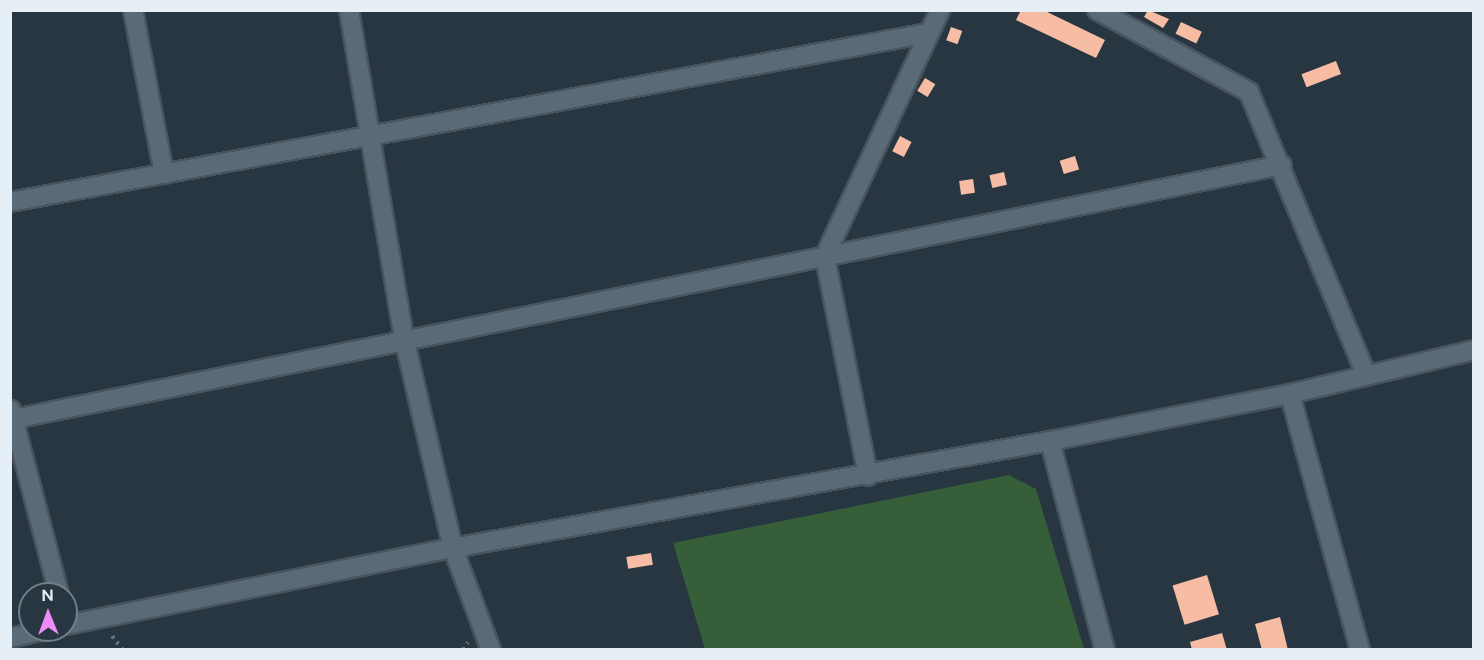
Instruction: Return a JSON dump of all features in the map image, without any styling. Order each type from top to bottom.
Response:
[{"type":"street","points":[[133,10],[164,174]]},
{"type":"street","points":[[349,10],[404,338],[453,548],[491,650]]},
{"type":"street","points":[[868,476],[825,256],[940,10]]},
{"type":"street","points":[[1097,10],[1247,90],[1282,165],[1366,374]]},
{"type":"street","points":[[10,202],[928,33]]},
{"type":"street","points":[[56,582],[12,414],[1282,165]]},
{"type":"street","points":[[78,622],[453,548],[868,476],[1050,441],[1290,394],[1473,350]]},
{"type":"street","points":[[1290,394],[1360,650]]},
{"type":"street","points":[[1050,441],[1105,650]]},
{"type":"green space","points":[[1009,475],[1036,489],[1084,649],[705,649],[673,543]]},
{"type":"building","points":[[1021,10],[1043,10],[1105,40],[1096,58],[1016,20]]},
{"type":"building","points":[[1148,10],[1169,19],[1163,28],[1144,17]]},
{"type":"building","points":[[1181,22],[1202,32],[1196,44],[1176,34]]},
{"type":"building","points":[[951,27],[962,31],[957,44],[946,40]]},
{"type":"building","points":[[1336,61],[1341,74],[1306,87],[1301,74]]},
{"type":"building","points":[[925,78],[935,84],[928,97],[917,91]]},
{"type":"building","points":[[900,136],[912,142],[904,157],[892,151]]},
{"type":"building","points":[[1075,156],[1079,169],[1064,174],[1060,161]]},
{"type":"building","points":[[1004,172],[1007,185],[992,188],[989,175]]},
{"type":"building","points":[[973,179],[975,193],[961,195],[959,181]]},
{"type":"building","points":[[651,553],[653,565],[628,569],[626,557]]},
{"type":"building","points":[[1207,575],[1219,614],[1185,625],[1173,586]]},
{"type":"building","points":[[1280,617],[1288,650],[1262,650],[1255,624]]},
{"type":"building","points":[[1222,633],[1227,650],[1192,650],[1190,642]]}]
